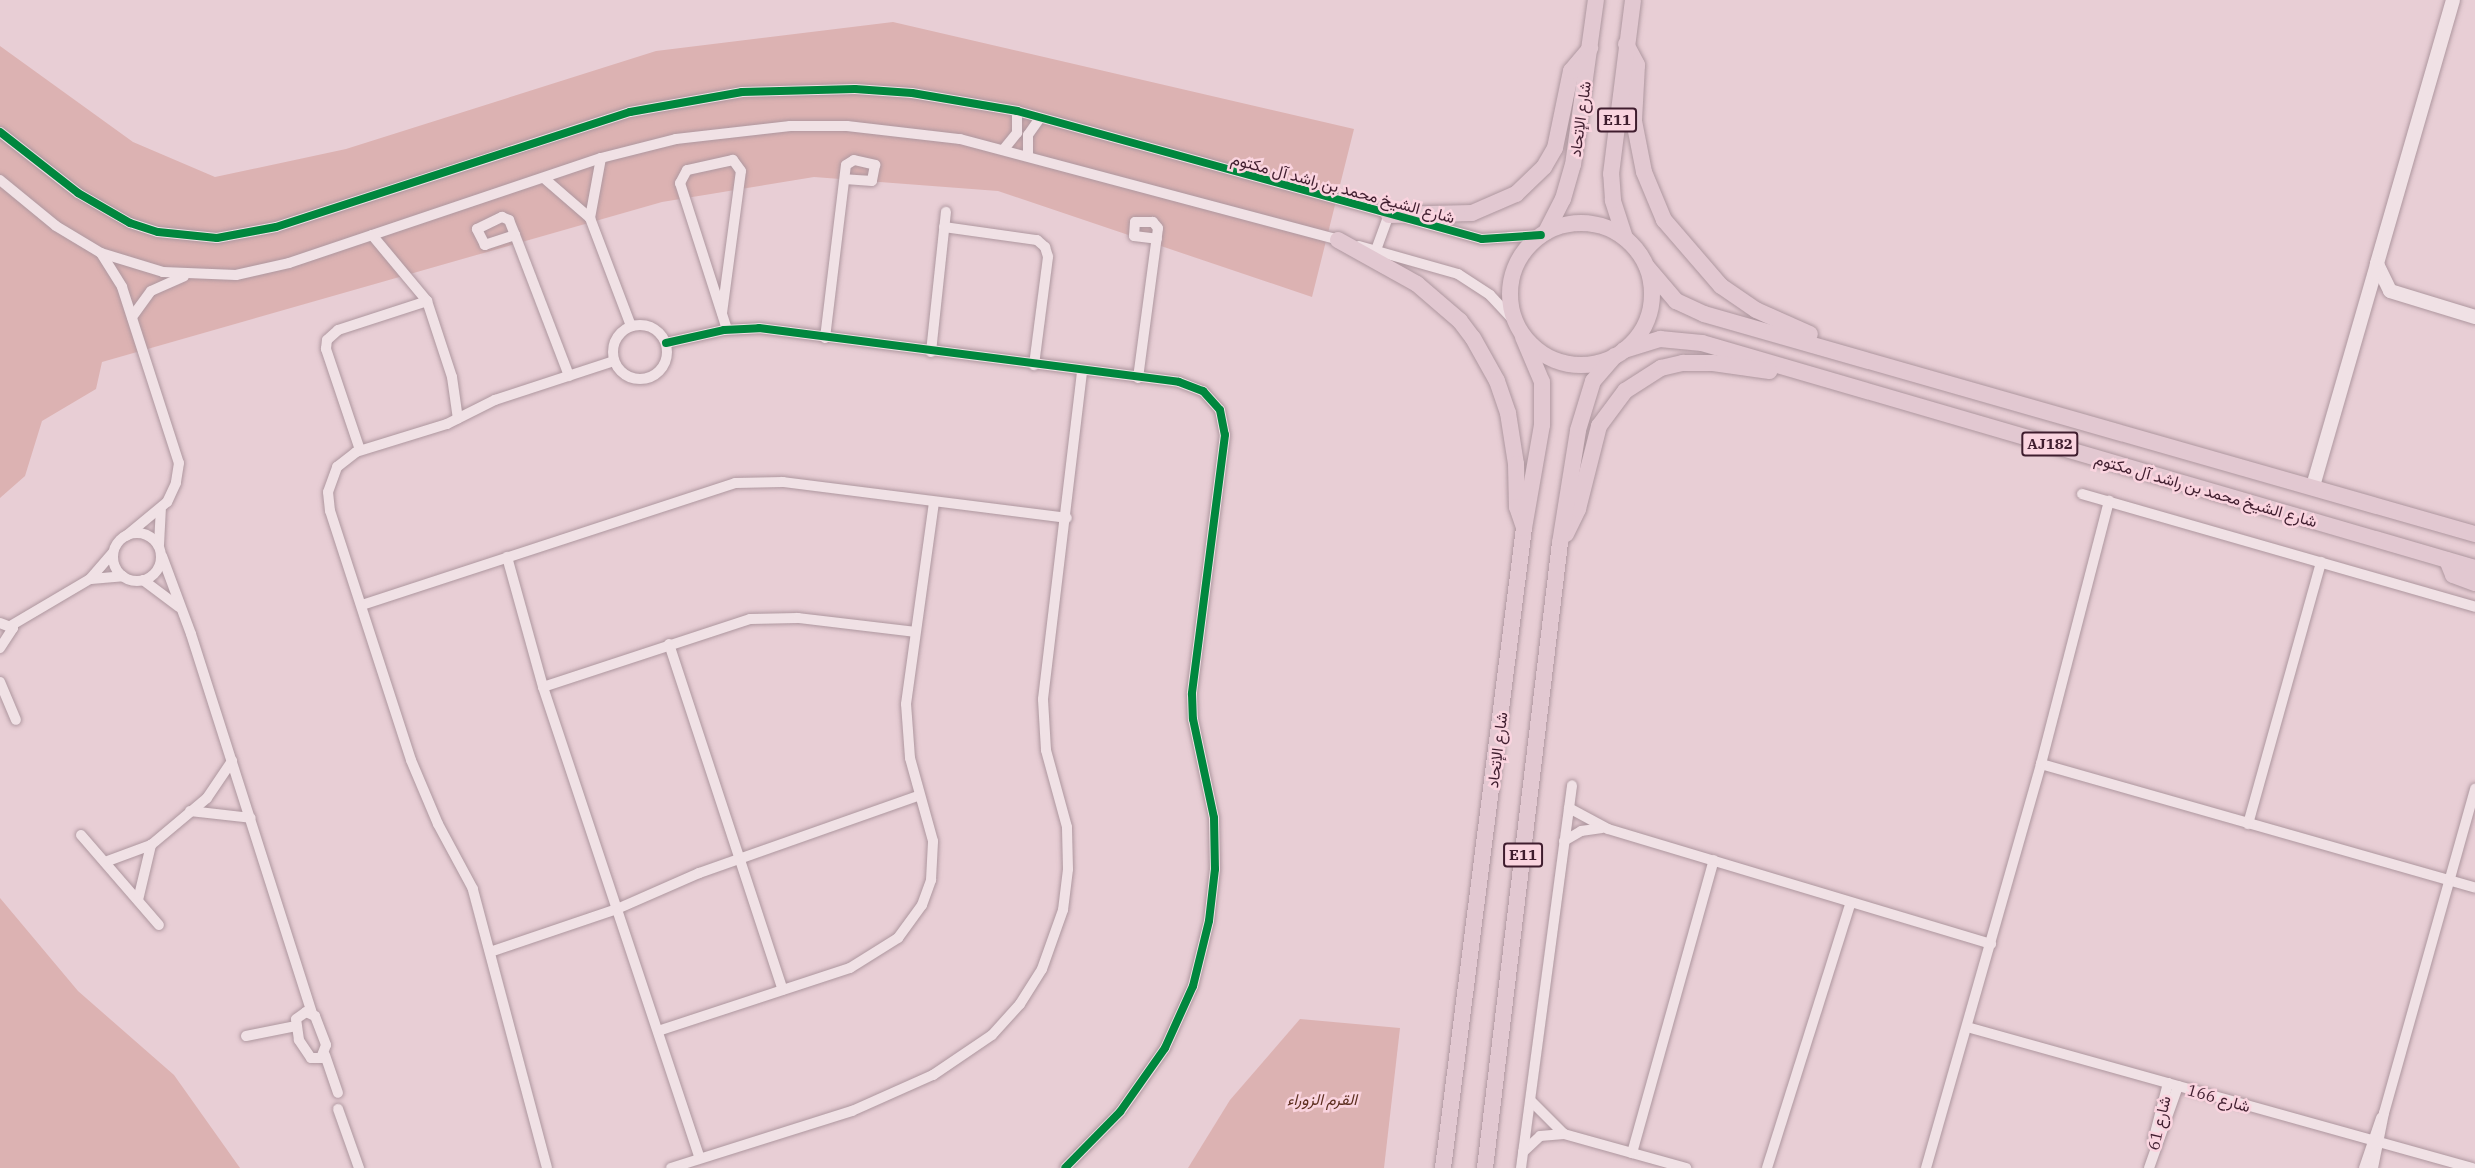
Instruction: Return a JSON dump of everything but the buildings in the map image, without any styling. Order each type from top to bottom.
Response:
[{"type":"highway","name":"شارع الإتحاد","points":[[1544,234],[1571,173],[1596,0]]},
{"type":"highway","name":"E11","points":[[1625,238],[1613,200],[1611,174],[1633,0]]},
{"type":"highway","points":[[1626,44],[1637,65],[1634,122],[1642,163],[1664,220],[1701,267],[1737,298],[1857,356]]},
{"type":"highway","points":[[1389,215],[1472,213],[1516,194],[1544,167],[1556,148],[1571,71],[1590,48]]},
{"type":"highway","points":[[1586,223],[1607,228],[1625,238],[1647,267],[1652,303],[1647,321],[1620,353],[1596,364],[1556,361],[1520,330],[1510,304],[1513,275],[1526,248],[1544,234],[1586,223]]},
{"type":"highway","points":[[1338,240],[1417,284],[1460,321],[1473,338],[1497,381],[1508,413],[1516,464],[1517,507],[1524,528]]},
{"type":"highway","name":"شارع الشيخ محمد بن راشد آل مكتوم","points":[[1647,267],[1665,291],[1689,309],[2475,534]]},
{"type":"highway","name":"شارع الإتحاد","points":[[1443,1168],[1524,528],[1544,397],[1537,366],[1520,330]]},
{"type":"highway","name":"شارع الشيخ محمد بن راشد آل مكتوم","points":[[1620,353],[1653,341],[1679,339],[2475,568]]},
{"type":"highway","name":"E11","points":[[1485,1168],[1560,543],[1583,406],[1593,381],[1620,353]]},
{"type":"highway","points":[[1560,543],[1578,509],[1599,426],[1610,407],[1642,377],[1661,368],[1703,363],[1810,375]]},
{"type":"highway","points":[[2447,560],[2453,575],[2475,583]]},
{"type":"street","points":[[2313,486],[2454,0]]},
{"type":"street","name":"شارع الشيخ محمد بن راشد آل مكتوم","points":[[0,132],[78,193],[121,219],[158,232],[218,238],[276,227],[575,128],[685,100],[765,91],[855,88],[935,96],[1017,111],[1482,239],[1544,234]]},
{"type":"street","points":[[1004,149],[1017,133],[1017,111]]},
{"type":"street","points":[[1029,156],[1028,135],[1040,118]]},
{"type":"street","points":[[0,180],[56,226],[101,253],[187,275],[262,270],[545,179],[601,158],[676,140],[790,126],[904,130],[1004,149],[1458,274],[1490,295],[1520,330]]},
{"type":"street","points":[[590,218],[601,158]]},
{"type":"street","points":[[722,313],[741,171],[733,160],[687,170],[680,183],[727,329]]},
{"type":"street","points":[[545,179],[590,218],[631,326]]},
{"type":"street","points":[[825,338],[845,179]]},
{"type":"street","points":[[931,352],[946,212]]},
{"type":"street","points":[[1376,250],[1389,215]]},
{"type":"street","points":[[944,227],[1037,240],[1045,247],[1048,257],[1034,365]]},
{"type":"street","points":[[515,235],[569,376]]},
{"type":"street","points":[[372,236],[427,301],[449,366],[458,419]]},
{"type":"street","points":[[1138,378],[1157,240]]},
{"type":"street","points":[[0,648],[12,625],[90,579],[126,536],[161,510],[176,483],[178,452],[116,274],[101,253]]},
{"type":"street","points":[[2377,264],[2390,291],[2475,317]]},
{"type":"street","points":[[132,317],[151,291],[187,275]]},
{"type":"street","points":[[360,450],[326,349],[327,340],[333,332],[427,301]]},
{"type":"street","points":[[631,326],[651,328],[666,343],[667,357],[661,370],[649,378],[635,379],[622,373],[614,361],[613,347],[619,334],[631,326]]},
{"type":"street","points":[[666,343],[727,329],[759,328],[1082,372],[1179,382],[1203,391],[1212,399],[1224,422],[1192,694],[1193,719],[1214,818],[1213,895],[1193,986],[1165,1048],[1120,1113],[1065,1168]]},
{"type":"street","points":[[547,1168],[471,881],[419,783],[330,511],[328,492],[337,467],[360,450],[458,419],[495,400],[614,361]]},
{"type":"street","points":[[671,1168],[852,1111],[933,1075],[992,1035],[1032,987],[1058,930],[1068,869],[1067,827],[1046,750],[1042,716],[1067,518],[1082,372]]},
{"type":"street","points":[[362,605],[735,483],[783,482],[1067,518]]},
{"type":"street","points":[[2082,494],[2475,607]]},
{"type":"street","points":[[1926,1168],[2041,764],[2109,501]]},
{"type":"street","points":[[658,1031],[862,962],[908,928],[922,905],[933,866],[931,828],[910,758],[906,721],[915,632],[934,502]]},
{"type":"street","points":[[143,580],[160,567],[161,510]]},
{"type":"street","points":[[126,536],[145,534],[160,551],[251,818],[312,1014],[326,1045],[325,1055],[338,1093]]},
{"type":"street","points":[[114,553],[117,570],[123,576]]},
{"type":"street","points":[[507,557],[543,687],[700,1158]]},
{"type":"street","points":[[2248,824],[2321,562]]},
{"type":"street","points":[[90,579],[123,576],[143,580],[181,609]]},
{"type":"street","points":[[543,687],[726,625],[774,617],[915,632]]},
{"type":"street","points":[[0,623],[12,625]]},
{"type":"street","points":[[669,644],[783,990]]},
{"type":"street","points":[[0,682],[16,720]]},
{"type":"street","points":[[105,862],[151,845],[214,790],[232,761]]},
{"type":"street","points":[[2041,764],[2475,888]]},
{"type":"street","points":[[1521,1168],[1572,785]]},
{"type":"street","points":[[2364,1168],[2384,1113],[2475,789]]},
{"type":"street","points":[[490,952],[617,909],[739,858],[920,795]]},
{"type":"street","points":[[1569,808],[1608,828],[1850,904],[1990,944]]},
{"type":"street","points":[[189,811],[251,818]]},
{"type":"street","points":[[1564,841],[1590,829],[1608,828]]},
{"type":"street","points":[[81,835],[159,925]]},
{"type":"street","points":[[138,900],[151,845]]},
{"type":"street","points":[[1632,1153],[1714,860]]},
{"type":"street","points":[[1767,1168],[1850,904]]},
{"type":"street","points":[[312,1014],[300,1014],[296,1026],[308,1054],[316,1059],[325,1055]]},
{"type":"street","points":[[246,1036],[296,1026]]},
{"type":"street","name":"شارع 166","points":[[1967,1027],[2472,1168]]},
{"type":"street","name":"شارع 61","points":[[2150,1165],[2173,1085]]},
{"type":"street","points":[[1531,1101],[1564,1134]]},
{"type":"street","points":[[338,1109],[359,1168]]},
{"type":"street","points":[[1522,1152],[1540,1137],[1564,1134],[1686,1168]]},
{"type":"street","points":[[2373,1168],[2375,1141]]},
{"type":"green space","points":[[893,22],[1354,129],[1312,297],[998,191],[814,177],[662,202],[102,362],[96,389],[42,421],[25,476],[0,498],[0,46],[133,142],[215,177],[346,149],[656,51]]},
{"type":"green space","points":[[0,898],[78,991],[174,1075],[240,1168],[0,1168]]},
{"type":"green space","name":"القرم الزوراء","points":[[1300,1019],[1400,1028],[1384,1168],[1188,1168],[1230,1100]]},
{"type":"cycle path","points":[[0,132],[78,193],[130,223],[158,232],[217,238],[276,227],[630,112],[742,92],[855,89],[912,93],[1017,111],[1482,239],[1541,235]]},
{"type":"cycle path","points":[[666,343],[724,330],[759,328],[1179,382],[1203,391],[1220,410],[1225,435],[1192,694],[1193,719],[1214,818],[1215,869],[1209,921],[1193,986],[1165,1048],[1120,1112],[1065,1168]]}]
